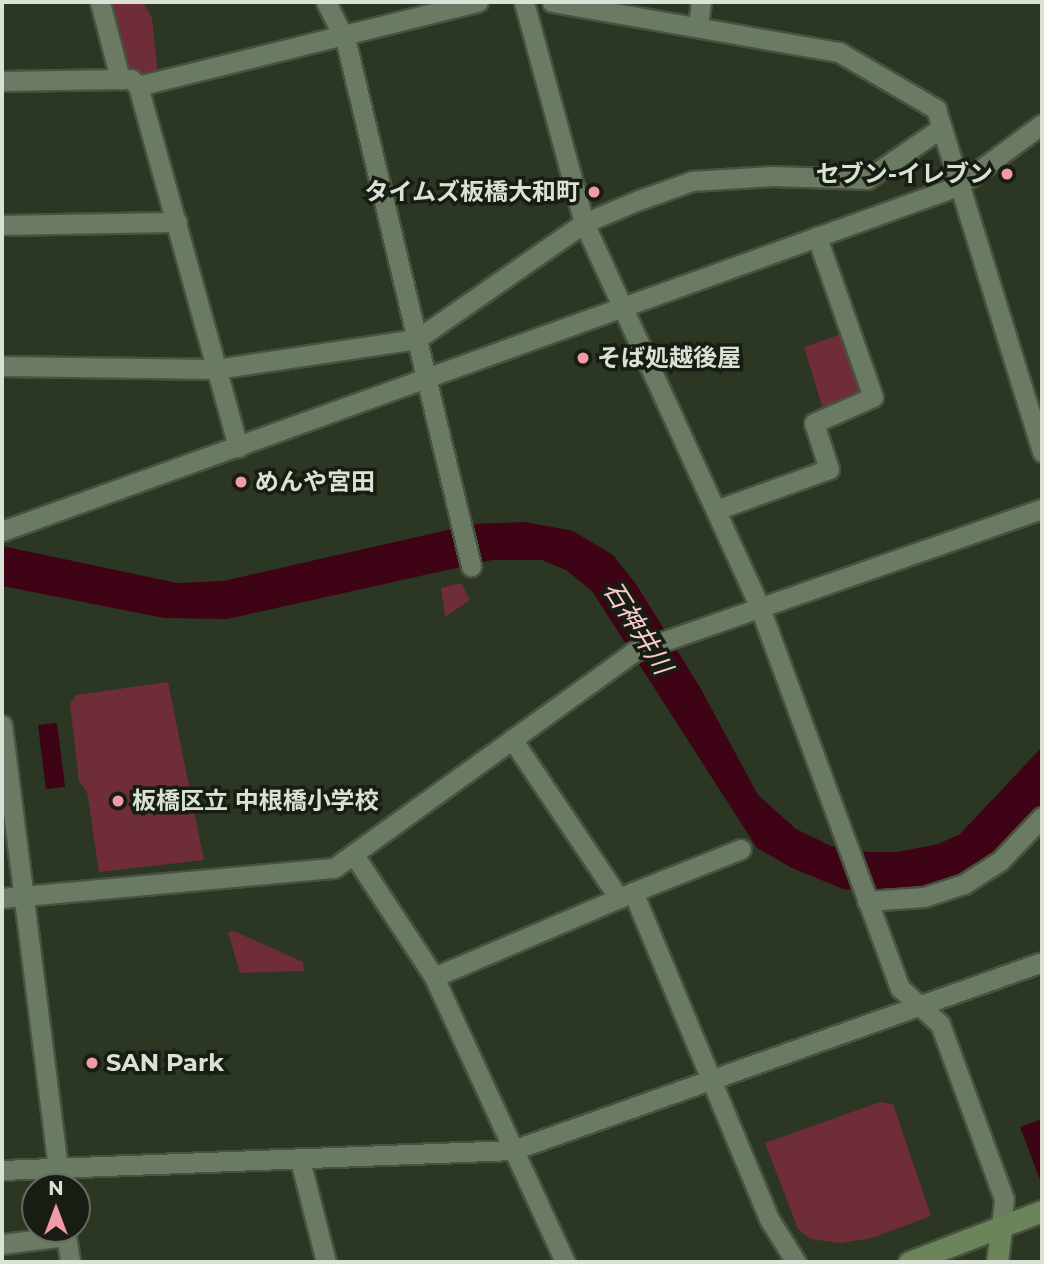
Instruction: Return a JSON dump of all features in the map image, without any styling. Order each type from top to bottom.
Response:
[{"type":"street","points":[[100,2],[177,222],[238,447]]},
{"type":"street","points":[[326,2],[342,35],[462,520],[471,566]]},
{"type":"street","points":[[2,81],[129,82],[342,35],[441,6],[478,2]]},
{"type":"street","points":[[524,2],[584,223],[760,608],[900,988],[921,1003],[940,1024],[1004,1199],[997,1262]]},
{"type":"street","points":[[552,2],[839,52],[936,109],[1042,452]]},
{"type":"street","points":[[698,26],[701,2]]},
{"type":"street","points":[[2,531],[958,186],[1042,124]]},
{"type":"street","points":[[2,366],[216,369],[417,339],[584,223],[692,181],[772,176],[867,179],[941,128]]},
{"type":"street","points":[[2,225],[177,222]]},
{"type":"street","points":[[716,510],[829,468],[814,423],[873,397],[817,237]]},
{"type":"street","points":[[2,898],[334,868],[633,652],[1042,509]]},
{"type":"street","points":[[2,725],[59,1173]]},
{"type":"street","points":[[512,739],[626,895],[769,1219],[796,1262]]},
{"type":"street","points":[[866,897],[924,897],[964,884],[1000,861],[1042,817]]},
{"type":"street","points":[[434,978],[626,895],[741,849]]},
{"type":"street","points":[[354,855],[434,978],[565,1262]]},
{"type":"street","points":[[91,1175],[300,1160],[513,1150],[1042,962]]},
{"type":"street","points":[[300,1160],[326,1262]]},
{"type":"street","points":[[2,1170],[26,1173]]},
{"type":"street","points":[[909,1262],[1042,1211]]},
{"type":"street","points":[[2,1244],[21,1241]]},
{"type":"street","points":[[67,1243],[69,1262]]},
{"type":"shaded area","points":[[106,2],[143,2],[152,18],[158,76],[138,78],[126,73]]},
{"type":"shaded area","points":[[842,334],[862,394],[823,409],[804,347]]},
{"type":"shaded area","points":[[461,583],[470,600],[445,617],[441,588]]},
{"type":"shaded area","points":[[168,682],[204,860],[99,872],[87,792],[79,781],[70,704],[76,695]]},
{"type":"shaded area","points":[[234,931],[303,962],[304,971],[240,973],[228,932]]},
{"type":"shaded area","points":[[880,1102],[893,1104],[931,1216],[872,1238],[840,1243],[810,1239],[798,1229],[765,1143]]},
{"type":"water","name":"石神井川","points":[[525,522],[573,531],[613,555],[636,584],[701,689],[758,795],[796,829],[831,846],[868,852],[897,852],[938,844],[960,834],[1042,747],[1042,804],[993,855],[961,874],[925,886],[886,892],[843,889],[792,868],[757,848],[592,591],[566,570],[542,560],[492,560],[227,619],[164,618],[2,586],[2,546],[177,583],[223,581],[474,524]]},
{"type":"water","points":[[57,723],[65,787],[46,789],[38,725]]},
{"type":"water","points":[[1042,1119],[1042,1185],[1020,1127]]},
{"type":"place","name":"セブン-イレブン","points":[[1007,174]]},
{"type":"place","name":"タイムズ板橋大和町","points":[[594,192]]},
{"type":"place","name":"そば処越後屋","points":[[583,358]]},
{"type":"place","name":"めんや宮田","points":[[241,482]]},
{"type":"place","name":"板橋区立 中根橋小学校","points":[[118,801]]},
{"type":"place","name":"SAN Park","points":[[92,1063]]}]
